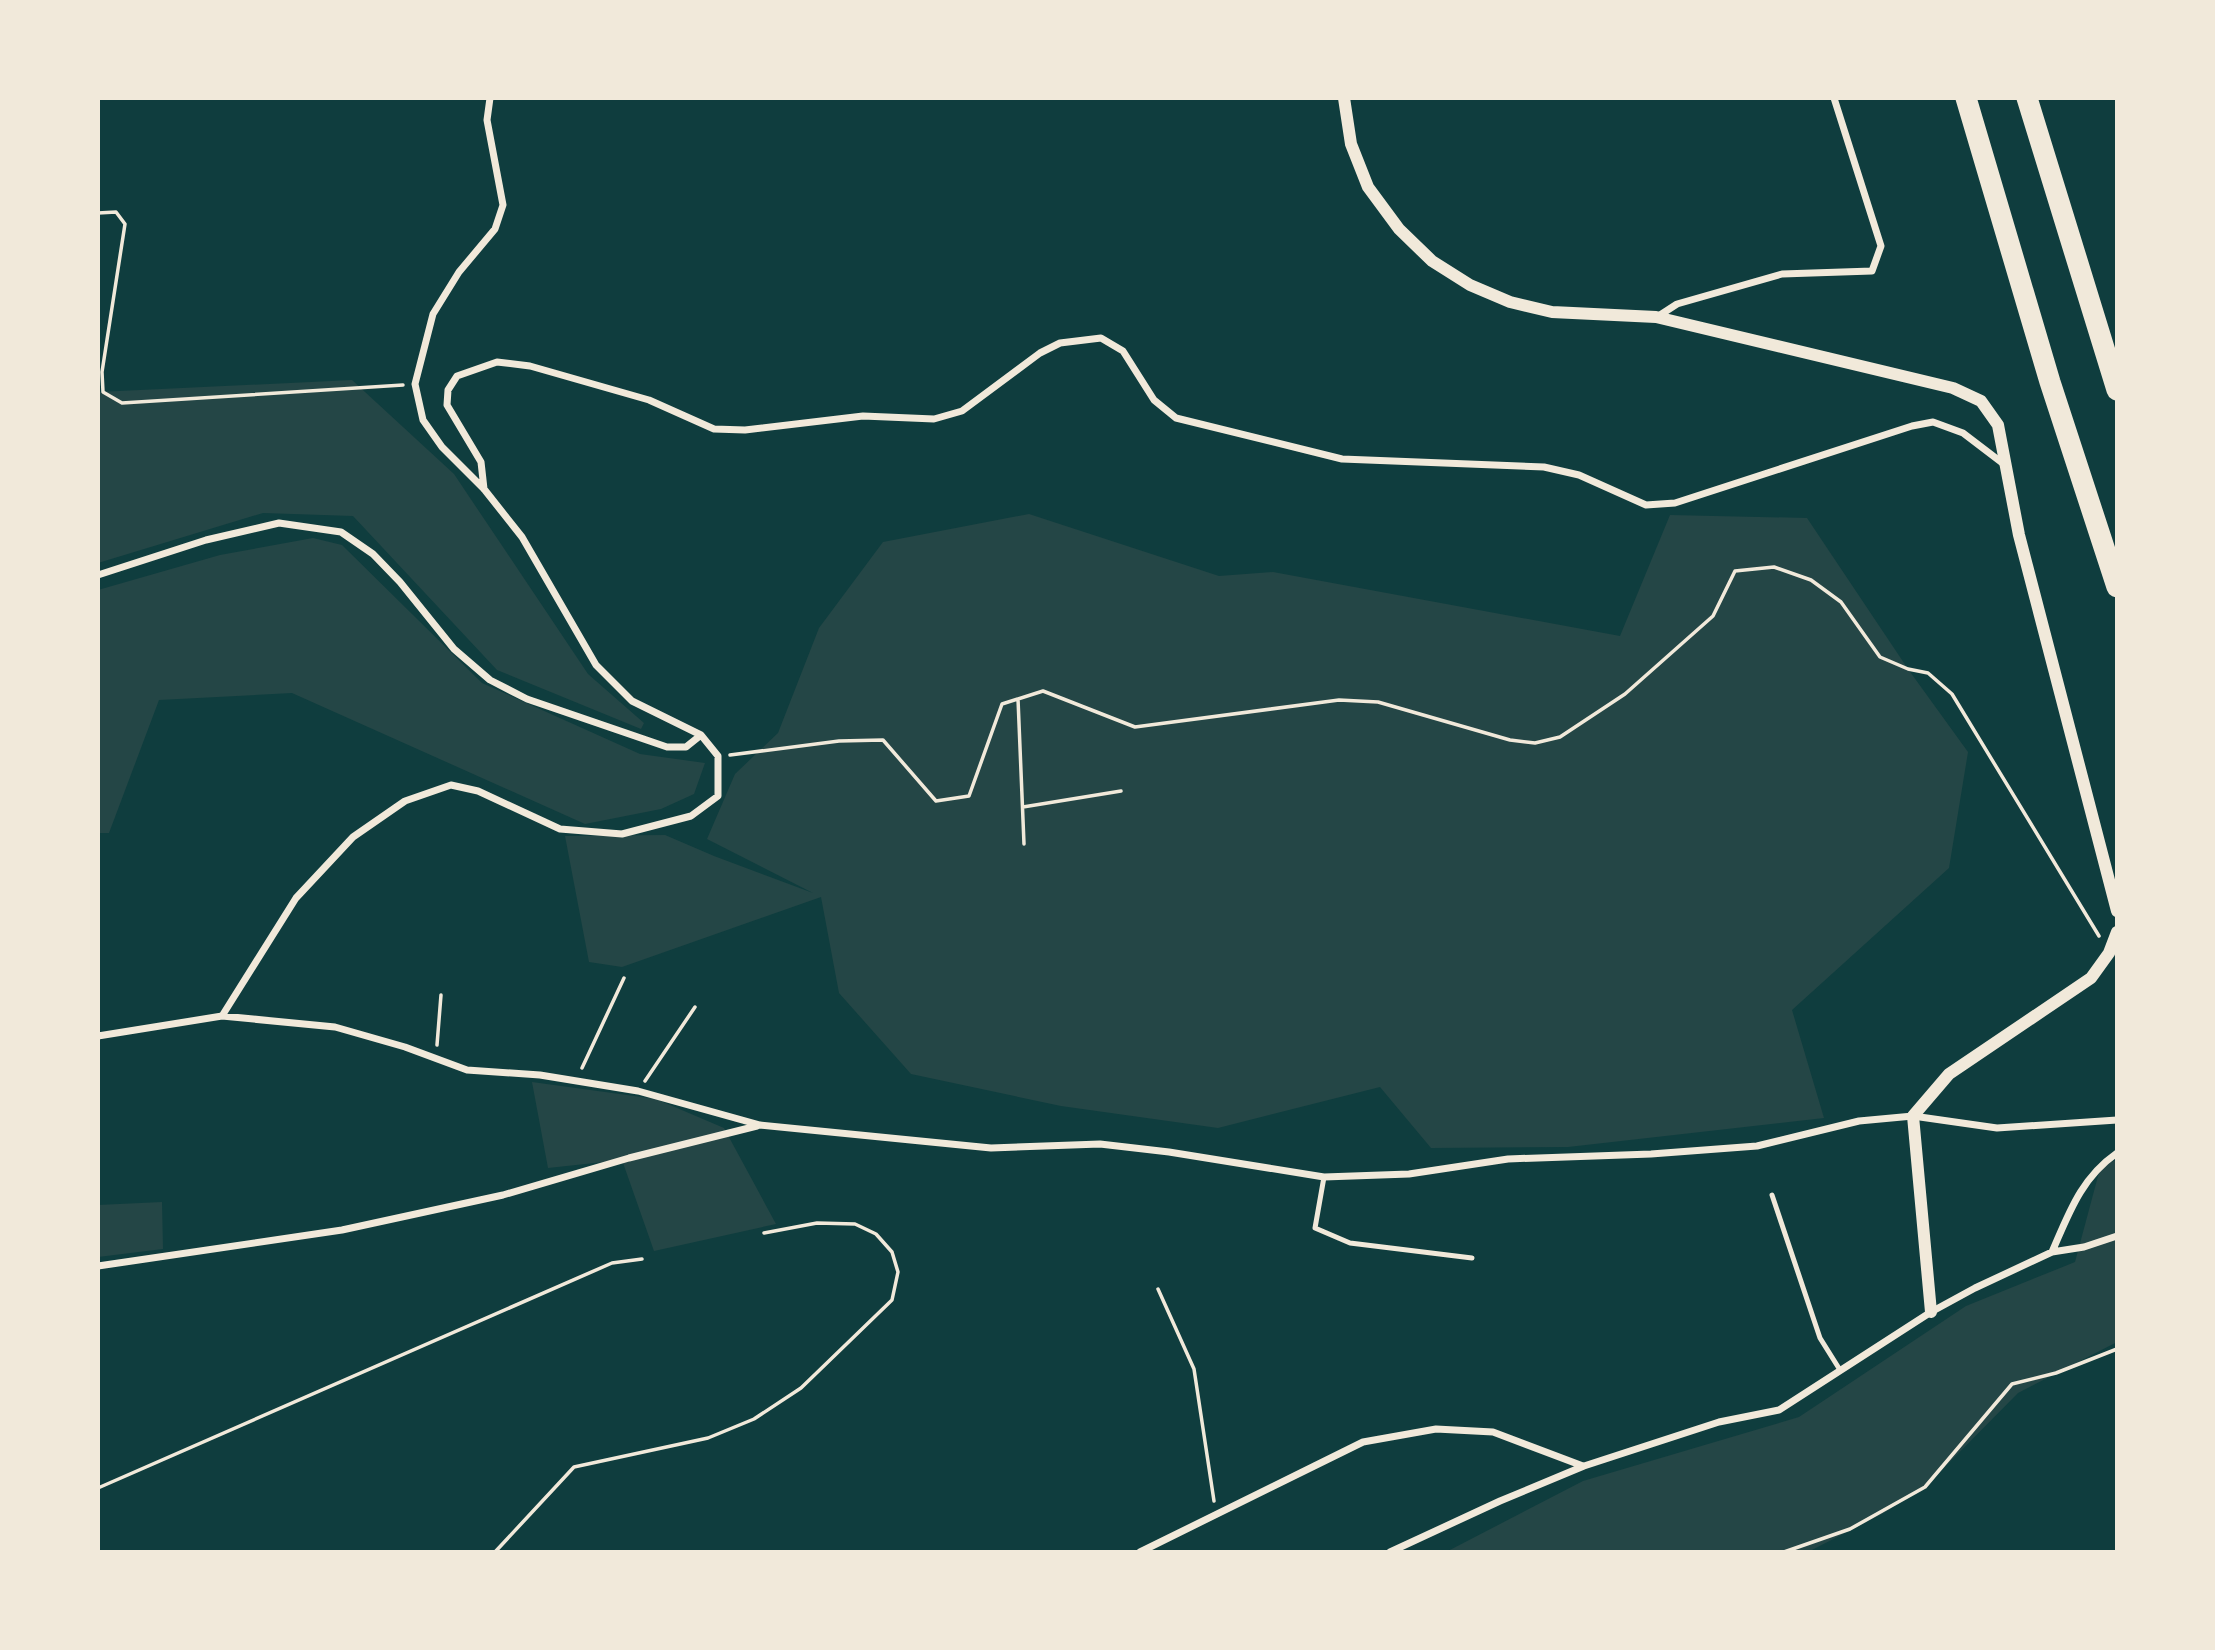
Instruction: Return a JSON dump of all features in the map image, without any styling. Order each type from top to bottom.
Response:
[{"type":"highway","points":[[1966,98],[2050,382],[2117,587]]},
{"type":"highway","points":[[2027,98],[2117,390]]},
{"type":"street","points":[[222,1016],[296,898],[353,837],[405,801],[451,785],[478,791],[560,829],[622,834],[691,816],[718,796],[718,756],[701,735],[632,701],[596,665],[522,537],[484,489],[442,447],[423,420],[415,384],[433,314],[459,272],[495,229],[503,205],[487,120],[490,98]]},
{"type":"street","points":[[1344,98],[1351,144],[1368,187],[1399,229],[1432,261],[1470,285],[1510,302],[1552,312],[1656,317],[1953,388],[1980,401],[1998,425],[2019,535],[2117,911]]},
{"type":"street","points":[[1656,317],[1677,304],[1782,274],[1872,271],[1881,246],[1834,98]]},
{"type":"street","points":[[484,489],[481,462],[447,405],[448,390],[457,376],[497,362],[530,366],[649,400],[714,429],[745,430],[863,416],[934,419],[962,411],[1040,353],[1060,343],[1101,338],[1123,351],[1154,400],[1176,418],[1342,459],[1545,467],[1579,475],[1646,505],[1675,503],[1912,426],[1933,422],[1963,433],[2006,466]]},
{"type":"street","points":[[98,575],[206,540],[279,523],[341,532],[373,554],[400,582],[454,649],[490,680],[527,698],[667,747],[686,747],[701,735]]},
{"type":"street","points":[[1931,1312],[1913,1116],[1949,1073],[2091,978],[2109,953],[2117,932]]},
{"type":"street","points":[[98,1036],[222,1016],[335,1027],[467,1070],[540,1075],[638,1091],[760,1125],[991,1148],[1100,1144],[1169,1152],[1324,1177],[1409,1174],[1508,1159],[1651,1154],[1757,1146],[1859,1121],[1913,1116],[1997,1128],[2117,1119]]},
{"type":"street","points":[[98,1266],[342,1230],[503,1195],[629,1158],[760,1125]]},
{"type":"street","points":[[2052,1252],[2077,1196],[2096,1169],[2117,1153]]},
{"type":"street","points":[[1390,1552],[1584,1466],[1719,1422],[1779,1410],[1931,1312],[1975,1287],[2052,1252],[2084,1247],[2117,1236]]},
{"type":"street","points":[[1140,1552],[1363,1442],[1436,1429],[1493,1432],[1584,1466]]},
{"type":"lane","points":[[1324,1177],[1314,1228],[1350,1243],[1472,1258]]},
{"type":"lane","points":[[1773,1195],[1820,1338],[1840,1370]]},
{"type":"path","points":[[98,213],[116,212],[125,224],[102,372],[103,392],[122,403],[415,384]]},
{"type":"path","points":[[718,756],[839,741],[883,740],[936,801],[968,796],[1002,705],[1043,691],[1135,727],[1339,700],[1378,702],[1510,740],[1535,743],[1560,737],[1625,694],[1713,616],[1735,571],[1774,566],[1811,580],[1841,602],[1880,657],[1908,669],[1928,673],[1952,694],[2109,953]]},
{"type":"path","points":[[1018,699],[1024,844]]},
{"type":"path","points":[[1023,807],[1121,791]]},
{"type":"path","points":[[577,1081],[624,978]]},
{"type":"path","points":[[436,1059],[441,995]]},
{"type":"path","points":[[638,1091],[695,1007]]},
{"type":"path","points":[[495,1552],[574,1467],[708,1438],[754,1419],[801,1388],[892,1300],[898,1272],[892,1252],[876,1234],[855,1224],[817,1223],[764,1233]]},
{"type":"path","points":[[98,1488],[612,1264],[642,1259]]},
{"type":"path","points":[[1158,1289],[1194,1368],[1216,1516]]},
{"type":"path","points":[[1784,1552],[1850,1529],[1925,1487],[2012,1384],[2056,1373],[2117,1349]]},
{"type":"shaded area","points":[[352,380],[454,474],[588,674],[644,723],[641,729],[497,670],[353,516],[263,513],[98,563],[98,392]]},
{"type":"shaded area","points":[[1029,514],[1219,576],[1273,572],[1620,636],[1670,515],[1807,518],[1908,669],[1968,752],[1949,868],[1792,1010],[1824,1118],[1568,1147],[1431,1148],[1380,1087],[1218,1128],[1061,1106],[911,1074],[839,993],[821,897],[622,967],[589,962],[565,836],[665,835],[813,893],[707,839],[735,774],[778,733],[819,628],[883,542]]},
{"type":"shaded area","points":[[313,538],[342,545],[482,683],[640,754],[705,763],[694,794],[661,809],[585,824],[292,693],[159,700],[109,833],[98,833],[98,590],[220,555]]},
{"type":"shaded area","points":[[532,1082],[656,1099],[724,1128],[776,1224],[654,1251],[622,1160],[548,1168]]},
{"type":"shaded area","points":[[2117,1160],[2117,1342],[2018,1393],[1925,1487],[1882,1514],[1808,1552],[1446,1552],[1583,1481],[1799,1417],[1966,1306],[2075,1262],[2101,1165]]},
{"type":"shaded area","points":[[162,1202],[163,1249],[98,1257],[98,1205]]}]
